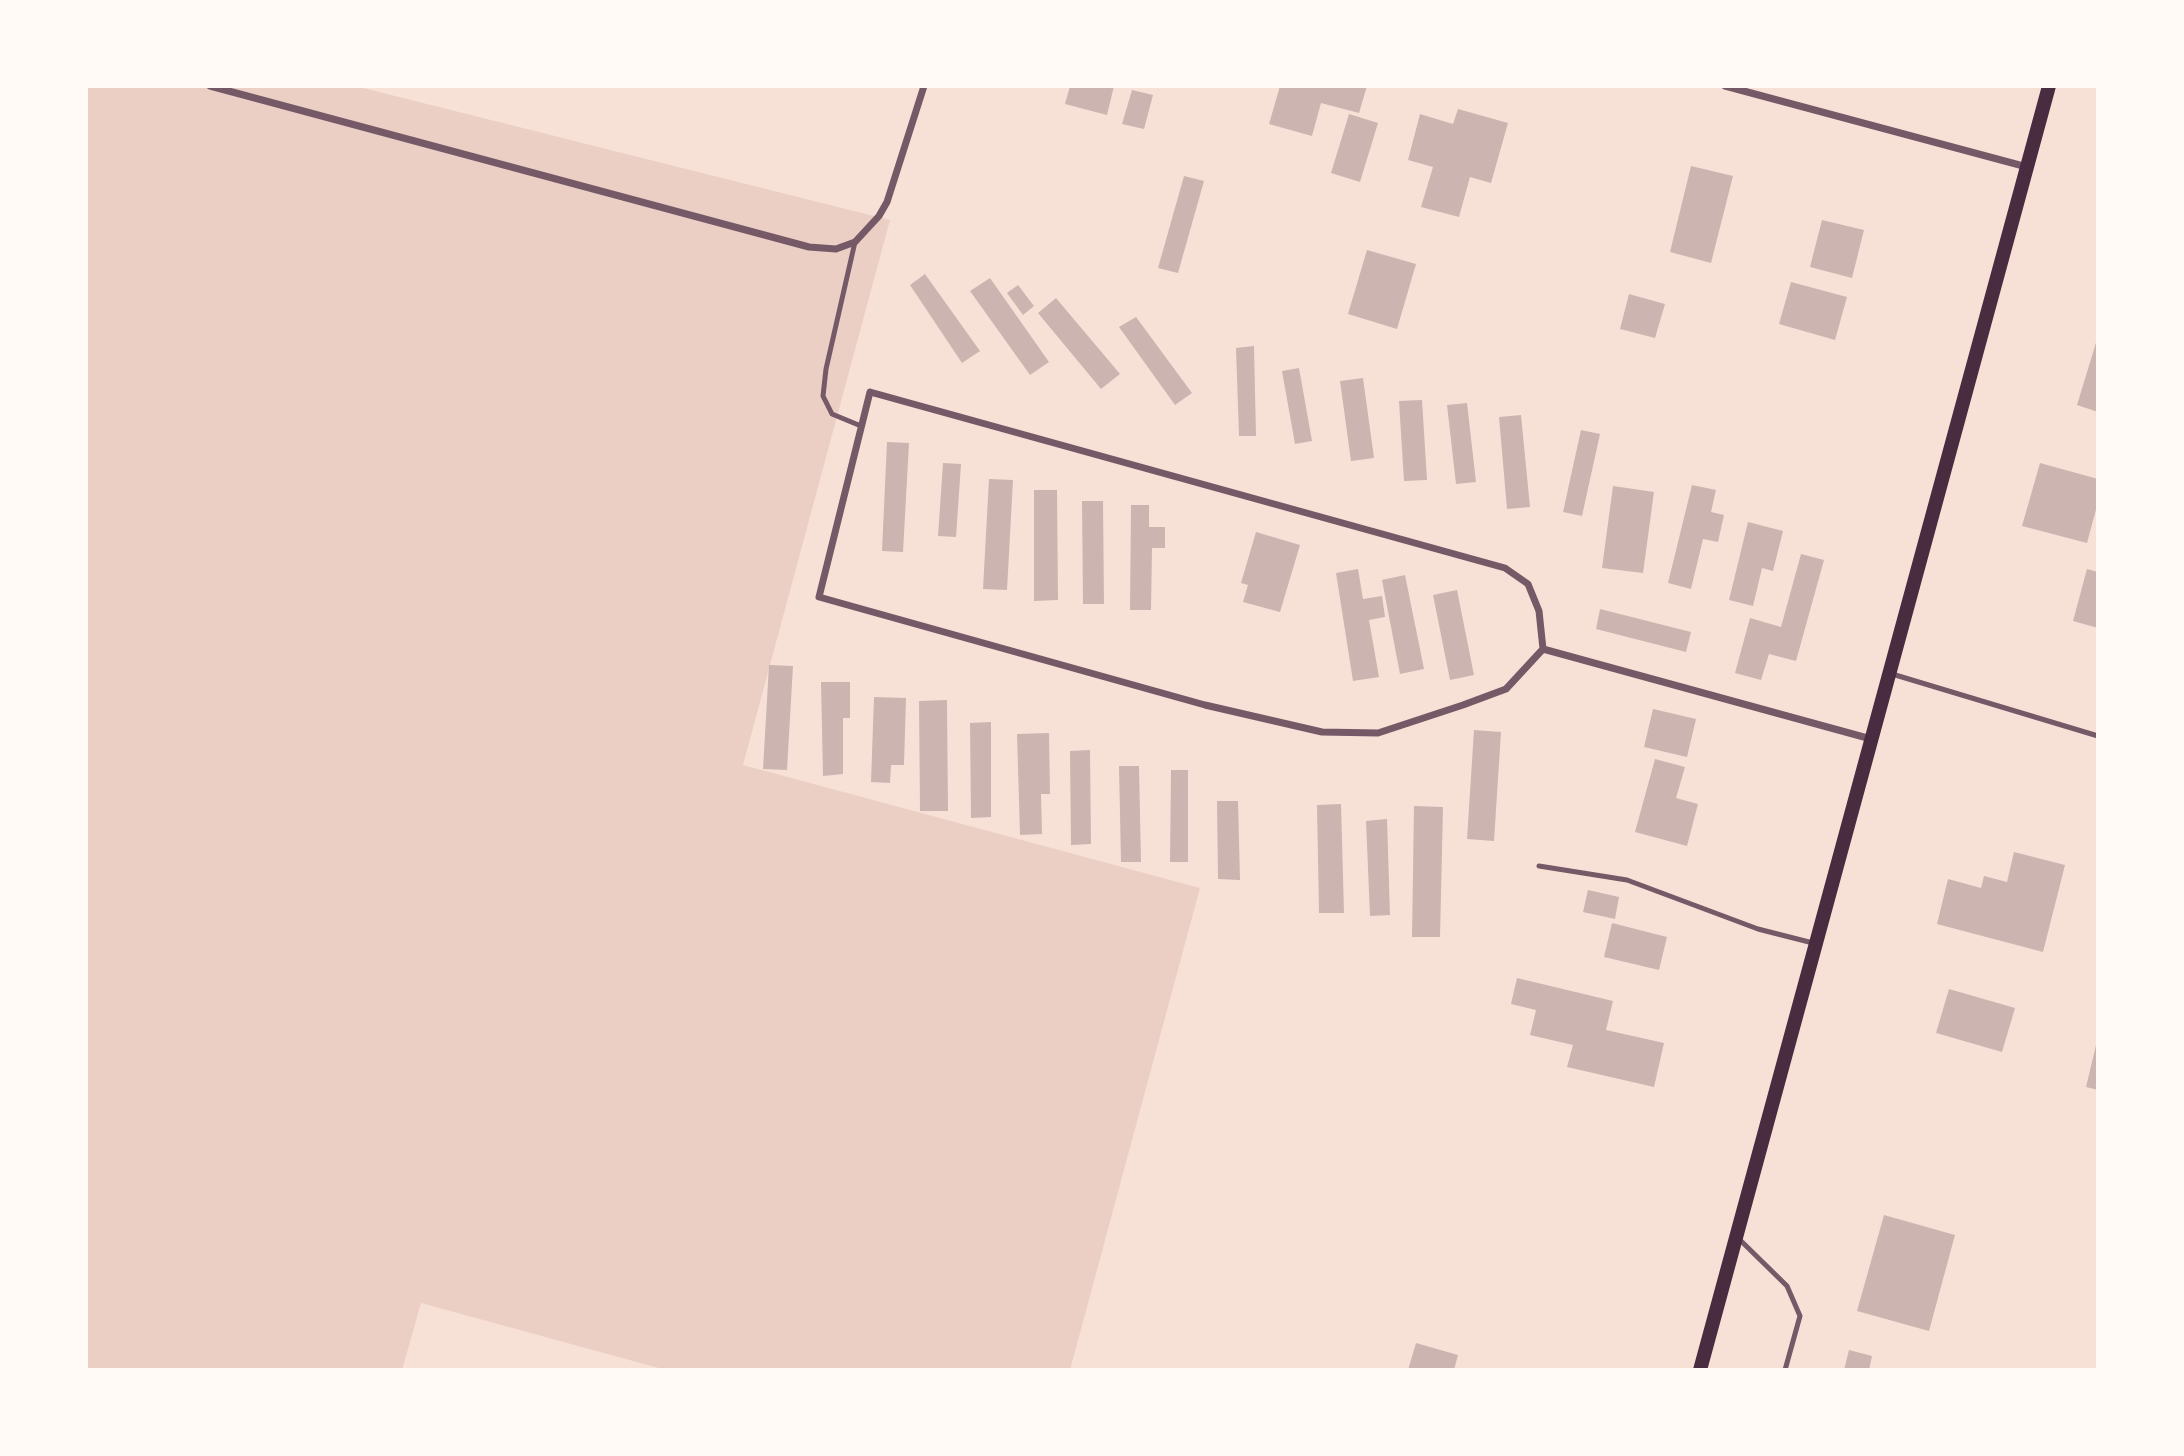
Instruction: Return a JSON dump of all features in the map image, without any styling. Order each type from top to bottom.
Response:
[{"type":"main road","points":[[1700,1370],[2049,86]]},
{"type":"street","points":[[210,86],[809,247],[836,249],[855,242],[879,216],[887,202],[924,86]]},
{"type":"street","points":[[1724,86],[2027,167]]},
{"type":"street","points":[[870,392],[1505,568],[1528,584],[1539,611],[1544,649],[1506,689],[1378,733],[1322,732],[1205,705],[819,597],[870,392]]},
{"type":"street","points":[[1544,649],[1872,739]]},
{"type":"lane","points":[[855,242],[822,396],[832,414],[861,425]]},
{"type":"lane","points":[[1889,673],[2098,736]]},
{"type":"lane","points":[[1539,866],[1627,880],[1758,929],[1816,944]]},
{"type":"lane","points":[[1737,1236],[1787,1286],[1801,1316],[1785,1370]]},
{"type":"shaded area","points":[[86,86],[355,86],[890,220],[743,765],[1200,888],[1070,1370],[666,1370],[421,1303],[402,1370],[86,1370]]},
{"type":"building","points":[[1070,86],[1114,86],[1107,115],[1065,104]]},
{"type":"building","points":[[1280,86],[1367,86],[1359,113],[1321,103],[1312,136],[1269,124]]},
{"type":"building","points":[[1132,90],[1153,95],[1144,129],[1122,124]]},
{"type":"building","points":[[1458,109],[1508,123],[1491,183],[1470,177],[1459,217],[1421,207],[1433,167],[1408,160],[1420,114],[1453,124]]},
{"type":"building","points":[[1349,114],[1378,123],[1360,182],[1331,173]]},
{"type":"building","points":[[1691,166],[1733,176],[1711,263],[1670,252]]},
{"type":"building","points":[[1184,176],[1204,181],[1178,273],[1158,268]]},
{"type":"building","points":[[1822,220],[1864,230],[1852,278],[1810,267]]},
{"type":"building","points":[[1367,250],[1416,264],[1397,329],[1348,314]]},
{"type":"building","points":[[925,274],[980,351],[962,363],[910,285]]},
{"type":"building","points":[[990,278],[1049,362],[1030,375],[970,291]]},
{"type":"building","points":[[1791,282],[1847,297],[1835,340],[1779,324]]},
{"type":"building","points":[[1018,285],[1034,306],[1023,315],[1007,293]]},
{"type":"building","points":[[1629,294],[1665,304],[1655,338],[1620,329]]},
{"type":"building","points":[[1056,298],[1120,374],[1101,389],[1038,313]]},
{"type":"building","points":[[1136,317],[1192,393],[1175,405],[1119,327]]},
{"type":"building","points":[[2098,336],[2098,412],[2077,405]]},
{"type":"building","points":[[1254,346],[1256,436],[1239,436],[1236,348]]},
{"type":"building","points":[[1299,368],[1312,441],[1295,444],[1282,371]]},
{"type":"building","points":[[1363,378],[1374,458],[1351,461],[1340,381]]},
{"type":"building","points":[[1422,400],[1427,480],[1404,481],[1399,401]]},
{"type":"building","points":[[1467,403],[1476,482],[1456,484],[1447,405]]},
{"type":"building","points":[[1521,415],[1530,507],[1507,509],[1499,417]]},
{"type":"building","points":[[1581,430],[1600,434],[1582,516],[1563,512]]},
{"type":"building","points":[[887,442],[909,443],[903,552],[882,551]]},
{"type":"building","points":[[943,463],[961,464],[956,537],[938,536]]},
{"type":"building","points":[[2040,463],[2098,479],[2098,502],[2087,543],[2022,526]]},
{"type":"building","points":[[989,479],[1013,480],[1007,590],[983,589]]},
{"type":"building","points":[[1692,485],[1716,490],[1711,512],[1724,515],[1718,542],[1703,539],[1691,589],[1668,583]]},
{"type":"building","points":[[1613,486],[1654,492],[1643,573],[1602,568]]},
{"type":"building","points":[[1034,490],[1057,490],[1058,600],[1034,601]]},
{"type":"building","points":[[1082,501],[1103,501],[1104,604],[1083,604]]},
{"type":"building","points":[[1131,505],[1149,505],[1149,527],[1165,527],[1165,548],[1152,548],[1151,610],[1130,610]]},
{"type":"building","points":[[1748,522],[1783,531],[1773,571],[1762,568],[1753,606],[1729,600]]},
{"type":"building","points":[[1256,532],[1300,545],[1280,612],[1243,602],[1248,585],[1241,583]]},
{"type":"building","points":[[1801,554],[1824,560],[1796,661],[1769,654],[1761,680],[1735,673],[1750,618],[1781,627]]},
{"type":"building","points":[[1358,569],[1363,599],[1382,596],[1385,617],[1369,620],[1379,677],[1353,681],[1336,573]]},
{"type":"building","points":[[2087,569],[2098,572],[2098,628],[2073,621]]},
{"type":"building","points":[[1405,575],[1424,669],[1400,674],[1382,580]]},
{"type":"building","points":[[1457,590],[1474,675],[1450,680],[1433,595]]},
{"type":"building","points":[[1600,609],[1691,632],[1686,652],[1596,629]]},
{"type":"building","points":[[769,665],[793,666],[787,770],[763,769]]},
{"type":"building","points":[[821,682],[850,682],[850,718],[843,718],[843,774],[823,776]]},
{"type":"building","points":[[874,697],[906,698],[904,765],[891,765],[890,783],[871,782]]},
{"type":"building","points":[[947,700],[948,811],[920,811],[919,701]]},
{"type":"building","points":[[1653,709],[1696,719],[1687,757],[1644,747]]},
{"type":"building","points":[[991,722],[991,817],[971,818],[970,723]]},
{"type":"building","points":[[1474,730],[1501,732],[1494,841],[1467,839]]},
{"type":"building","points":[[1049,733],[1050,794],[1041,794],[1042,834],[1020,835],[1017,734]]},
{"type":"building","points":[[1090,750],[1091,844],[1071,845],[1070,751]]},
{"type":"building","points":[[1655,759],[1685,767],[1676,798],[1698,804],[1687,846],[1635,832]]},
{"type":"building","points":[[1119,766],[1139,766],[1141,862],[1121,862]]},
{"type":"building","points":[[1171,770],[1188,770],[1188,862],[1170,862]]},
{"type":"building","points":[[1217,801],[1238,801],[1240,880],[1218,879]]},
{"type":"building","points":[[1341,804],[1344,913],[1319,913],[1317,805]]},
{"type":"building","points":[[1414,806],[1443,807],[1440,937],[1412,937]]},
{"type":"building","points":[[1387,819],[1390,915],[1370,916],[1366,821]]},
{"type":"building","points":[[2014,852],[2065,865],[2043,952],[1937,924],[1948,879],[1981,888],[1984,876],[2007,882]]},
{"type":"building","points":[[1588,890],[1619,897],[1615,919],[1583,912]]},
{"type":"building","points":[[1612,923],[1667,937],[1659,970],[1604,957]]},
{"type":"building","points":[[1517,978],[1613,1001],[1606,1030],[1664,1043],[1654,1087],[1567,1067],[1573,1045],[1530,1035],[1536,1010],[1511,1004]]},
{"type":"building","points":[[1949,989],[2015,1008],[2002,1052],[1936,1033]]},
{"type":"building","points":[[2098,1041],[2098,1090],[2086,1087]]},
{"type":"building","points":[[1884,1215],[1955,1235],[1929,1331],[1857,1311]]},
{"type":"building","points":[[1416,1343],[1458,1355],[1454,1370],[1408,1370]]},
{"type":"building","points":[[1849,1350],[1872,1356],[1869,1370],[1844,1370]]}]
